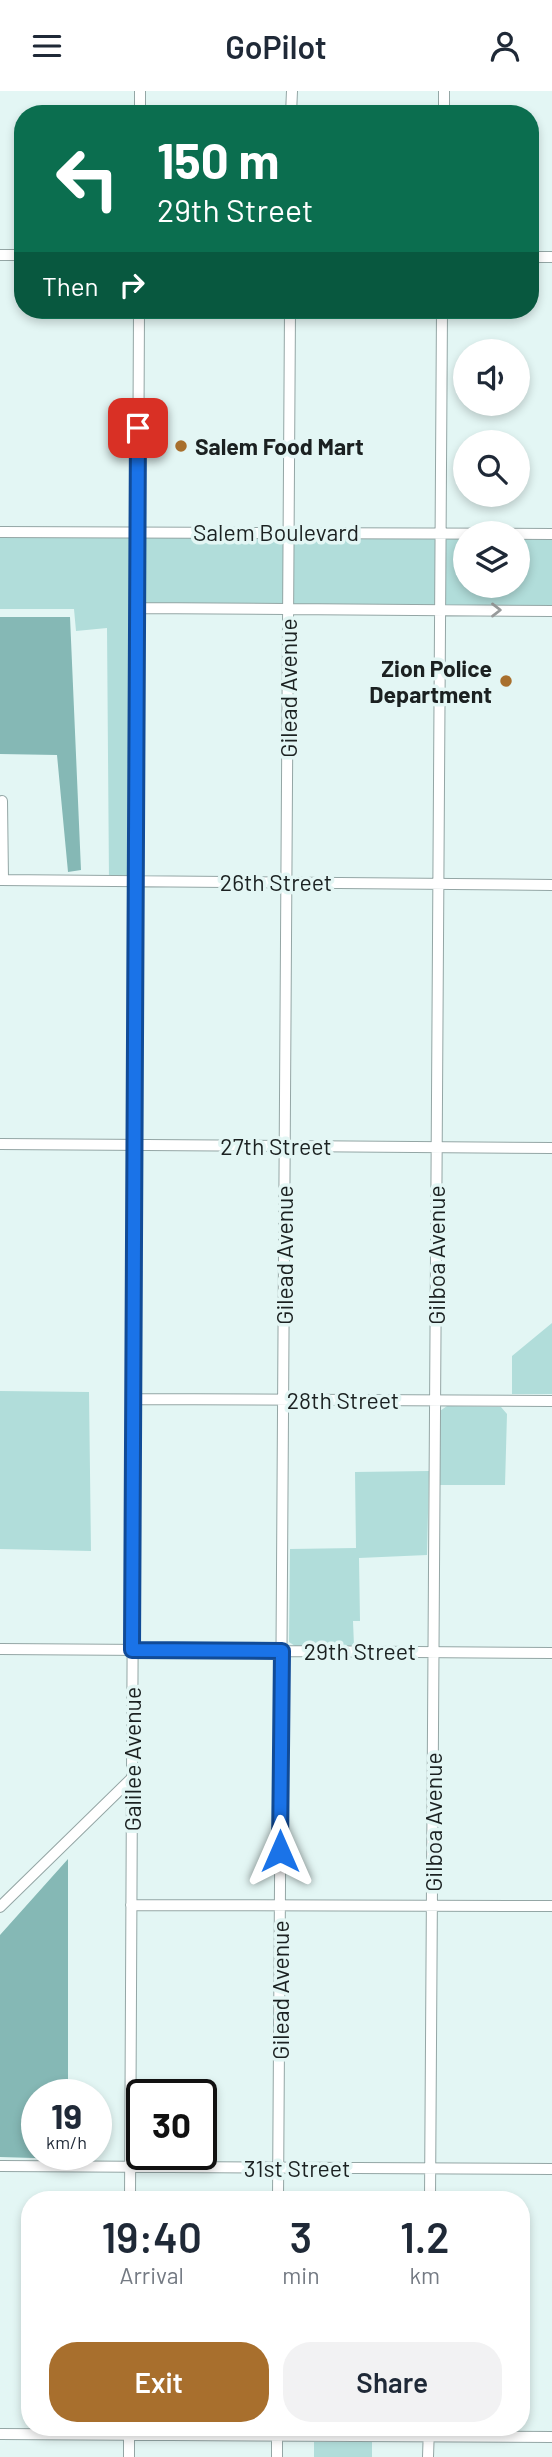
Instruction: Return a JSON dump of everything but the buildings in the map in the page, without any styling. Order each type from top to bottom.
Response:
[{"type":"street","name":"Galilee Avenue","points":[[130,2079],[139,319]]},
{"type":"street","name":"Gilead Avenue","points":[[278,2191],[290,319]]},
{"type":"street","name":"Gilboa Avenue","points":[[430,2191],[442,319]]},
{"type":"street","name":"Salem Boulevard","points":[[0,532],[552,534]]},
{"type":"street","points":[[137,608],[552,611]]},
{"type":"street","points":[[1,880],[2,801]]},
{"type":"street","name":"26th Street","points":[[1,880],[552,884]]},
{"type":"street","name":"27th Street","points":[[0,1143],[552,1148]]},
{"type":"street","name":"28th Street","points":[[134,1399],[552,1401]]},
{"type":"street","name":"29th Street","points":[[0,1649],[552,1653]]},
{"type":"street","points":[[1,1905],[132,1777]]},
{"type":"street","points":[[131,1905],[552,1906]]},
{"type":"street","name":"31st Street","points":[[0,2166],[126,2167]]},
{"type":"street","name":"31st Street","points":[[217,2168],[552,2169]]},
{"type":"street","name":"Galilee Avenue","points":[[130,2170],[130,2191]]},
{"type":"street","points":[[0,2434],[21,2434]]},
{"type":"street","points":[[129,2436],[129,2457]]},
{"type":"street","points":[[276,2457],[277,2436]]},
{"type":"street","points":[[428,2457],[429,2436]]},
{"type":"street","points":[[527,2436],[552,2437]]},
{"type":"shaded area","points":[[0,532],[453,534],[453,598],[530,598],[530,534],[552,534],[552,611],[137,608],[136,881],[109,881],[107,628],[76,631],[74,609],[0,609]]},
{"type":"shaded area","points":[[0,617],[70,617],[81,870],[68,872],[57,755],[0,754]]},
{"type":"shaded area","points":[[552,1323],[552,1394],[512,1394],[512,1356]]},
{"type":"shaded area","points":[[0,1391],[89,1392],[91,1551],[0,1549]]},
{"type":"shaded area","points":[[447,1406],[501,1407],[507,1414],[505,1485],[440,1485],[440,1411]]},
{"type":"shaded area","points":[[429,1471],[427,1555],[359,1558],[360,1621],[353,1621],[354,1646],[295,1646],[289,1642],[290,1549],[356,1548],[355,1472]]},
{"type":"shaded area","points":[[68,1859],[68,2079],[21,2079],[21,2158],[0,2157],[0,1935]]},
{"type":"shaded area","points":[[314,2442],[372,2442],[372,2457],[314,2457]]},
{"type":"place","name":"Salem Food Mart","points":[[181,446]]},
{"type":"place","name":"Zion Police Department","points":[[506,681]]},
{"type":"route","points":[[138,428],[132,1650],[282,1651],[280,1851]]}]
